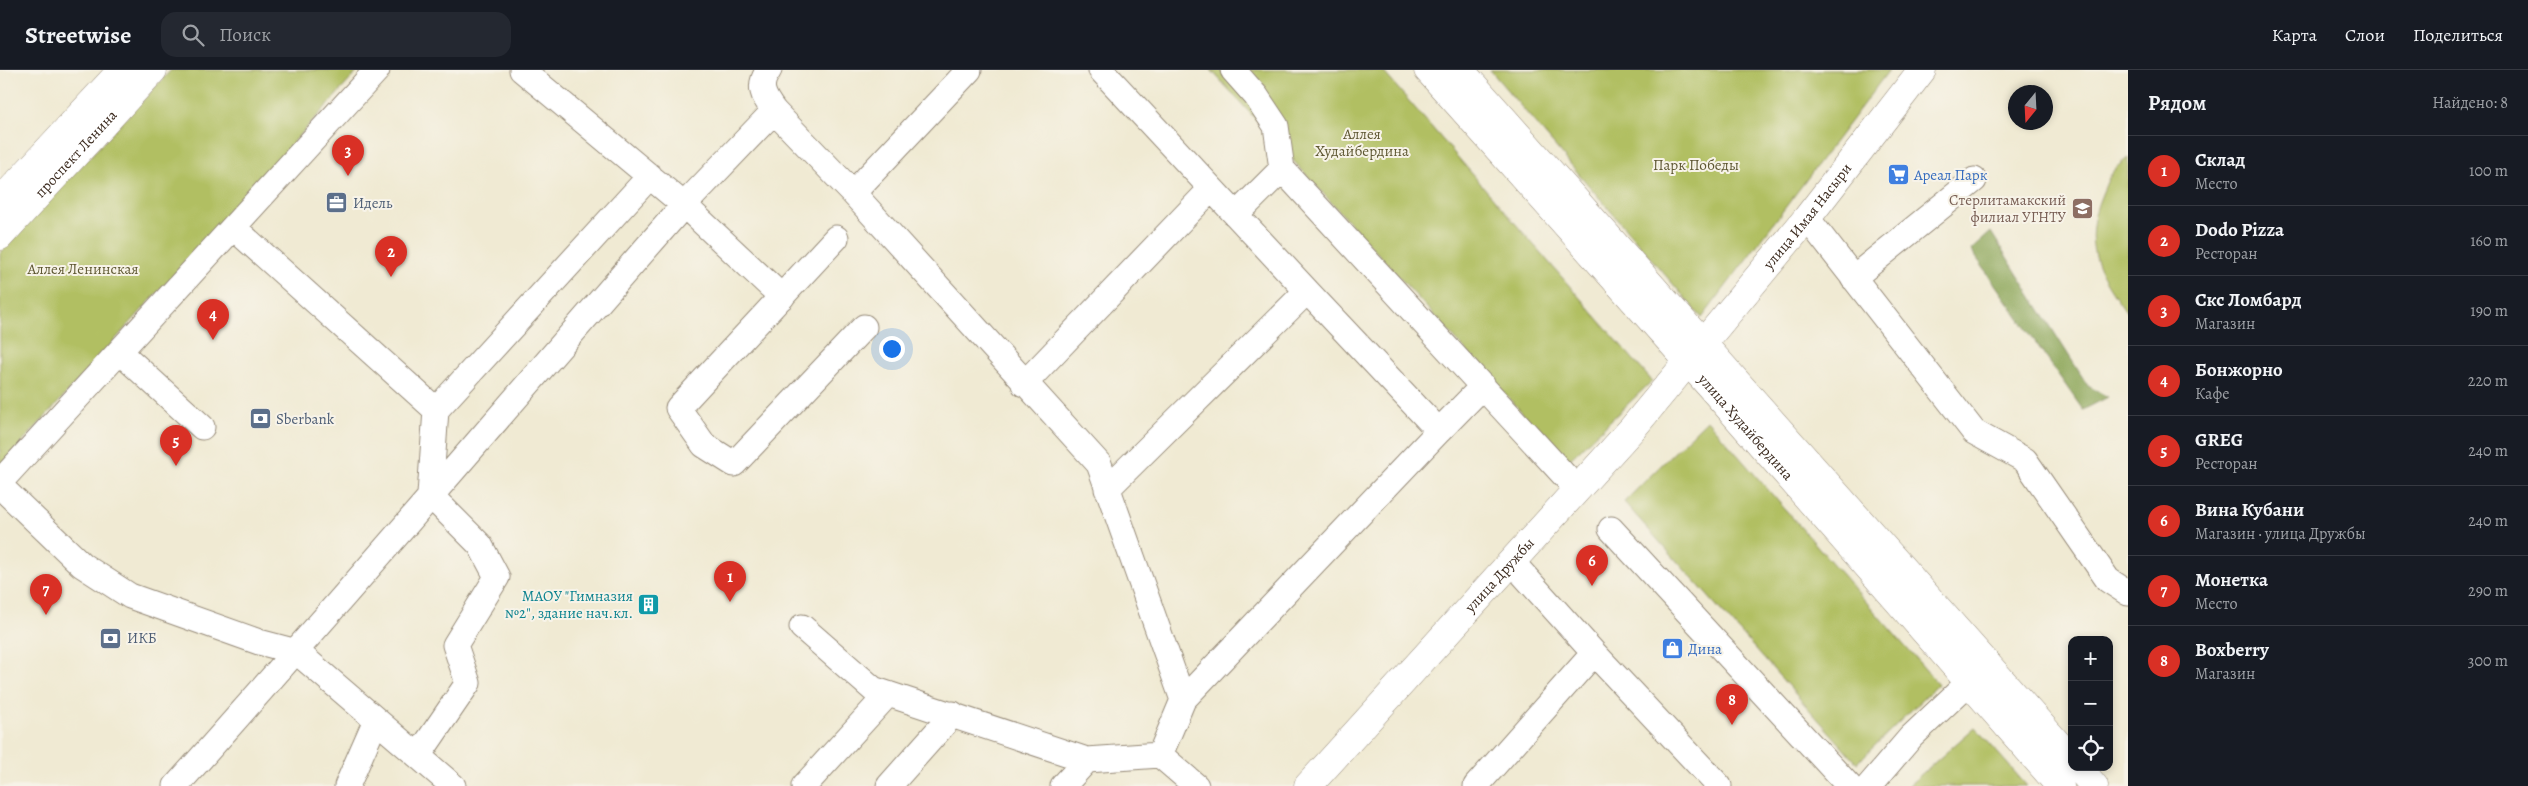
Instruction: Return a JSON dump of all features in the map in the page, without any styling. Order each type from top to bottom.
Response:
[{"type":"main road","name":"проспект Ленина","points":[[0,202],[122,70]]},
{"type":"main road","name":"проспект Ленина","points":[[0,236],[153,70]]},
{"type":"main road","name":"улица Худайбердина","points":[[1428,70],[1696,351]]},
{"type":"main road","name":"улица Худайбердина","points":[[1460,70],[1696,351],[1978,673],[2060,786]]},
{"type":"main road","name":"улица Имая Насыри","points":[[1696,351],[1807,218],[1922,70]]},
{"type":"main road","name":"улица Дружбы","points":[[1308,786],[1632,429],[1696,351]]},
{"type":"main road","name":"улица Худайбердина","points":[[1978,673],[2068,756]]},
{"type":"main road","points":[[2081,771],[2094,786]]},
{"type":"lane","points":[[0,482],[377,70]]},
{"type":"lane","points":[[769,70],[761,87],[763,96],[774,111],[853,194],[1024,384],[1099,464],[1183,700]]},
{"type":"lane","points":[[853,194],[969,70]]},
{"type":"lane","points":[[1101,70],[1439,431]]},
{"type":"lane","points":[[1233,70],[1256,96],[1276,126],[1282,169],[1577,489]]},
{"type":"lane","points":[[530,72],[684,205],[782,297]]},
{"type":"lane","points":[[176,786],[297,652],[430,495],[684,205],[774,111]]},
{"type":"lane","points":[[1236,215],[1282,169]]},
{"type":"lane","points":[[418,756],[468,683],[455,645],[497,576],[480,545],[430,495],[436,410],[650,176]]},
{"type":"lane","points":[[1853,278],[1974,180]]},
{"type":"lane","points":[[1024,384],[1211,189]]},
{"type":"lane","points":[[1807,218],[1974,432],[2025,460],[2108,580],[2128,593]]},
{"type":"lane","points":[[234,228],[436,410]]},
{"type":"lane","points":[[836,238],[678,408],[704,445],[734,464],[864,328]]},
{"type":"lane","points":[[1107,489],[1307,291]]},
{"type":"lane","points":[[120,352],[202,427]]},
{"type":"lane","points":[[1160,755],[1183,700],[1483,386]]},
{"type":"lane","points":[[0,486],[82,565],[130,596],[259,642],[297,652],[453,786]]},
{"type":"lane","points":[[1612,529],[1848,786]]},
{"type":"lane","points":[[1512,562],[1594,654],[1719,786]]},
{"type":"lane","points":[[802,627],[873,689],[954,714],[1086,760],[1160,755],[1196,786]]},
{"type":"lane","points":[[1476,786],[1594,654]]},
{"type":"lane","points":[[1869,786],[1911,737],[1978,673]]},
{"type":"lane","points":[[804,786],[888,694]]},
{"type":"lane","points":[[889,786],[954,714]]},
{"type":"lane","points":[[347,786],[376,720]]},
{"type":"lane","points":[[1063,786],[1086,760]]},
{"type":"green space","name":"Аллея Ленинская","points":[[171,70],[359,70],[0,467],[0,253]]},
{"type":"green space","name":"Аллея Худайбердина","points":[[1211,70],[1382,70],[1652,381],[1567,462]]},
{"type":"green space","name":"Парк Победы","points":[[1490,70],[1889,70],[1702,318]]},
{"type":"green space","points":[[2128,158],[2128,314],[2108,285],[2101,271],[2093,244],[2093,229],[2096,212],[2109,178],[2117,166]]},
{"type":"green space","points":[[1991,232],[2088,386],[2108,397],[2083,410],[1971,250]]},
{"type":"green space","points":[[1707,420],[1938,684],[1857,763],[1624,502]]},
{"type":"green space","points":[[1975,727],[2027,786],[1908,786]]},
{"type":"place","name":"Ареал Парк","points":[[1898,175]]},
{"type":"place","name":"Скс Ломбард","points":[[348,176]]},
{"type":"place","name":"Идель","points":[[337,203]]},
{"type":"place","name":"Стерлитамакский филиал УГНТУ","points":[[2082,209]]},
{"type":"place","name":"Dodo Pizza","points":[[391,277]]},
{"type":"place","name":"Бонжорно","points":[[213,340]]},
{"type":"place","name":"Sberbank","points":[[260,419]]},
{"type":"place","name":"GREG","points":[[176,466]]},
{"type":"place","name":"Вина Кубани","points":[[1592,586]]},
{"type":"place","name":"Склад","points":[[730,602]]},
{"type":"place","name":"МАОУ \"Гимназия №2\", здание нач.кл.","points":[[649,605]]},
{"type":"place","name":"Монетка","points":[[46,615]]},
{"type":"place","name":"ИКБ","points":[[111,638]]},
{"type":"place","name":"Дина","points":[[1672,649]]},
{"type":"place","name":"Boxberry","points":[[1732,725]]}]
